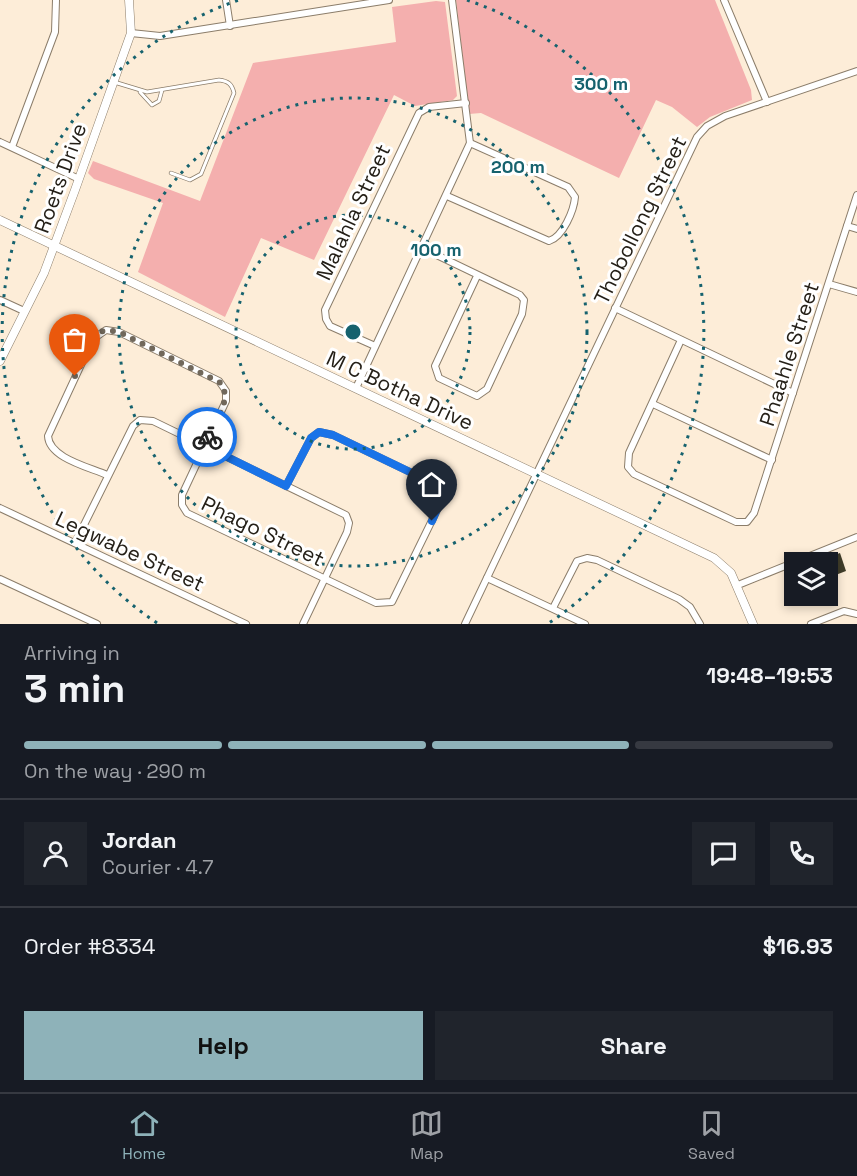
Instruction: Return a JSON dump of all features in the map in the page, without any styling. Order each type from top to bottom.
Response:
[{"type":"street","points":[[12,147],[55,32],[56,0]]},
{"type":"street","name":"Roets Drive","points":[[0,362],[54,248],[79,179],[130,33],[129,0]]},
{"type":"street","points":[[226,0],[230,26]]},
{"type":"street","points":[[130,33],[160,36],[389,0]]},
{"type":"street","points":[[356,388],[470,143],[452,0]]},
{"type":"street","points":[[724,0],[766,102]]},
{"type":"street","name":"Thobollong Street","points":[[465,624],[697,137],[715,121],[857,71]]},
{"type":"street","name":"Malahla Street","points":[[375,346],[330,326],[325,310],[419,113],[429,107],[465,103]]},
{"type":"street","points":[[0,142],[79,179]]},
{"type":"street","points":[[447,196],[549,241],[560,234],[574,204],[575,197],[565,186],[470,143]]},
{"type":"street","name":"Phaahle Street","points":[[653,404],[629,453],[627,463],[630,470],[736,522],[750,521],[772,460],[857,195]]},
{"type":"street","name":"M C Botha Drive","points":[[0,220],[54,248],[714,558],[728,568],[738,585],[753,624]]},
{"type":"street","points":[[847,226],[857,229]]},
{"type":"street","points":[[422,248],[520,295],[525,306],[487,389],[477,396],[440,378],[435,366],[477,276]]},
{"type":"street","points":[[829,284],[857,292]]},
{"type":"street","points":[[0,300],[24,311]]},
{"type":"street","points":[[615,308],[793,393]]},
{"type":"street","points":[[107,475],[56,452],[48,440],[48,432],[93,339],[102,331],[119,332],[221,383],[226,391],[226,400],[203,445]]},
{"type":"street","points":[[681,340],[653,404],[772,460]]},
{"type":"street","points":[[75,543],[133,426],[140,420],[153,422],[344,513],[348,518],[348,532],[303,624]]},
{"type":"street","points":[[286,486],[311,438],[323,432],[428,479],[442,490],[441,502],[392,602],[380,604],[326,579]]},
{"type":"street","name":"Phago Street","points":[[203,445],[182,495],[184,510],[326,579]]},
{"type":"street","points":[[0,518],[2,509]]},
{"type":"street","name":"Legwabe Street","points":[[2,509],[246,624]]},
{"type":"street","points":[[738,585],[857,537]]},
{"type":"street","points":[[553,608],[577,561],[587,558],[597,560],[679,599],[690,607],[700,624]]},
{"type":"street","points":[[487,578],[585,624]]},
{"type":"street","points":[[0,579],[87,622],[97,624]]},
{"type":"street","points":[[811,624],[844,611],[857,614]]},
{"type":"lane","points":[[113,82],[140,92],[219,80],[227,81],[234,93],[201,174],[190,180],[171,173]]},
{"type":"lane","points":[[140,92],[152,105],[159,101],[163,90]]},
{"type":"shaded area","points":[[456,0],[715,0],[751,90],[752,100],[710,117],[697,127],[672,107],[656,100],[619,178],[481,113],[469,114]]},
{"type":"shaded area","points":[[436,1],[445,2],[457,96],[453,100],[415,106],[394,95],[314,260],[261,238],[225,317],[138,272],[163,203],[94,179],[88,173],[93,161],[200,201],[253,63],[396,42],[392,7]]},
{"type":"building","points":[[840,553],[846,571],[838,574],[838,554]]},
{"type":"way so far","points":[[75,376],[97,333],[106,330],[119,332],[221,383],[226,391],[226,400],[207,437]]},
{"type":"route","points":[[207,437],[203,445],[286,486],[311,438],[319,432],[327,432],[439,486],[443,493],[432,521]]}]
